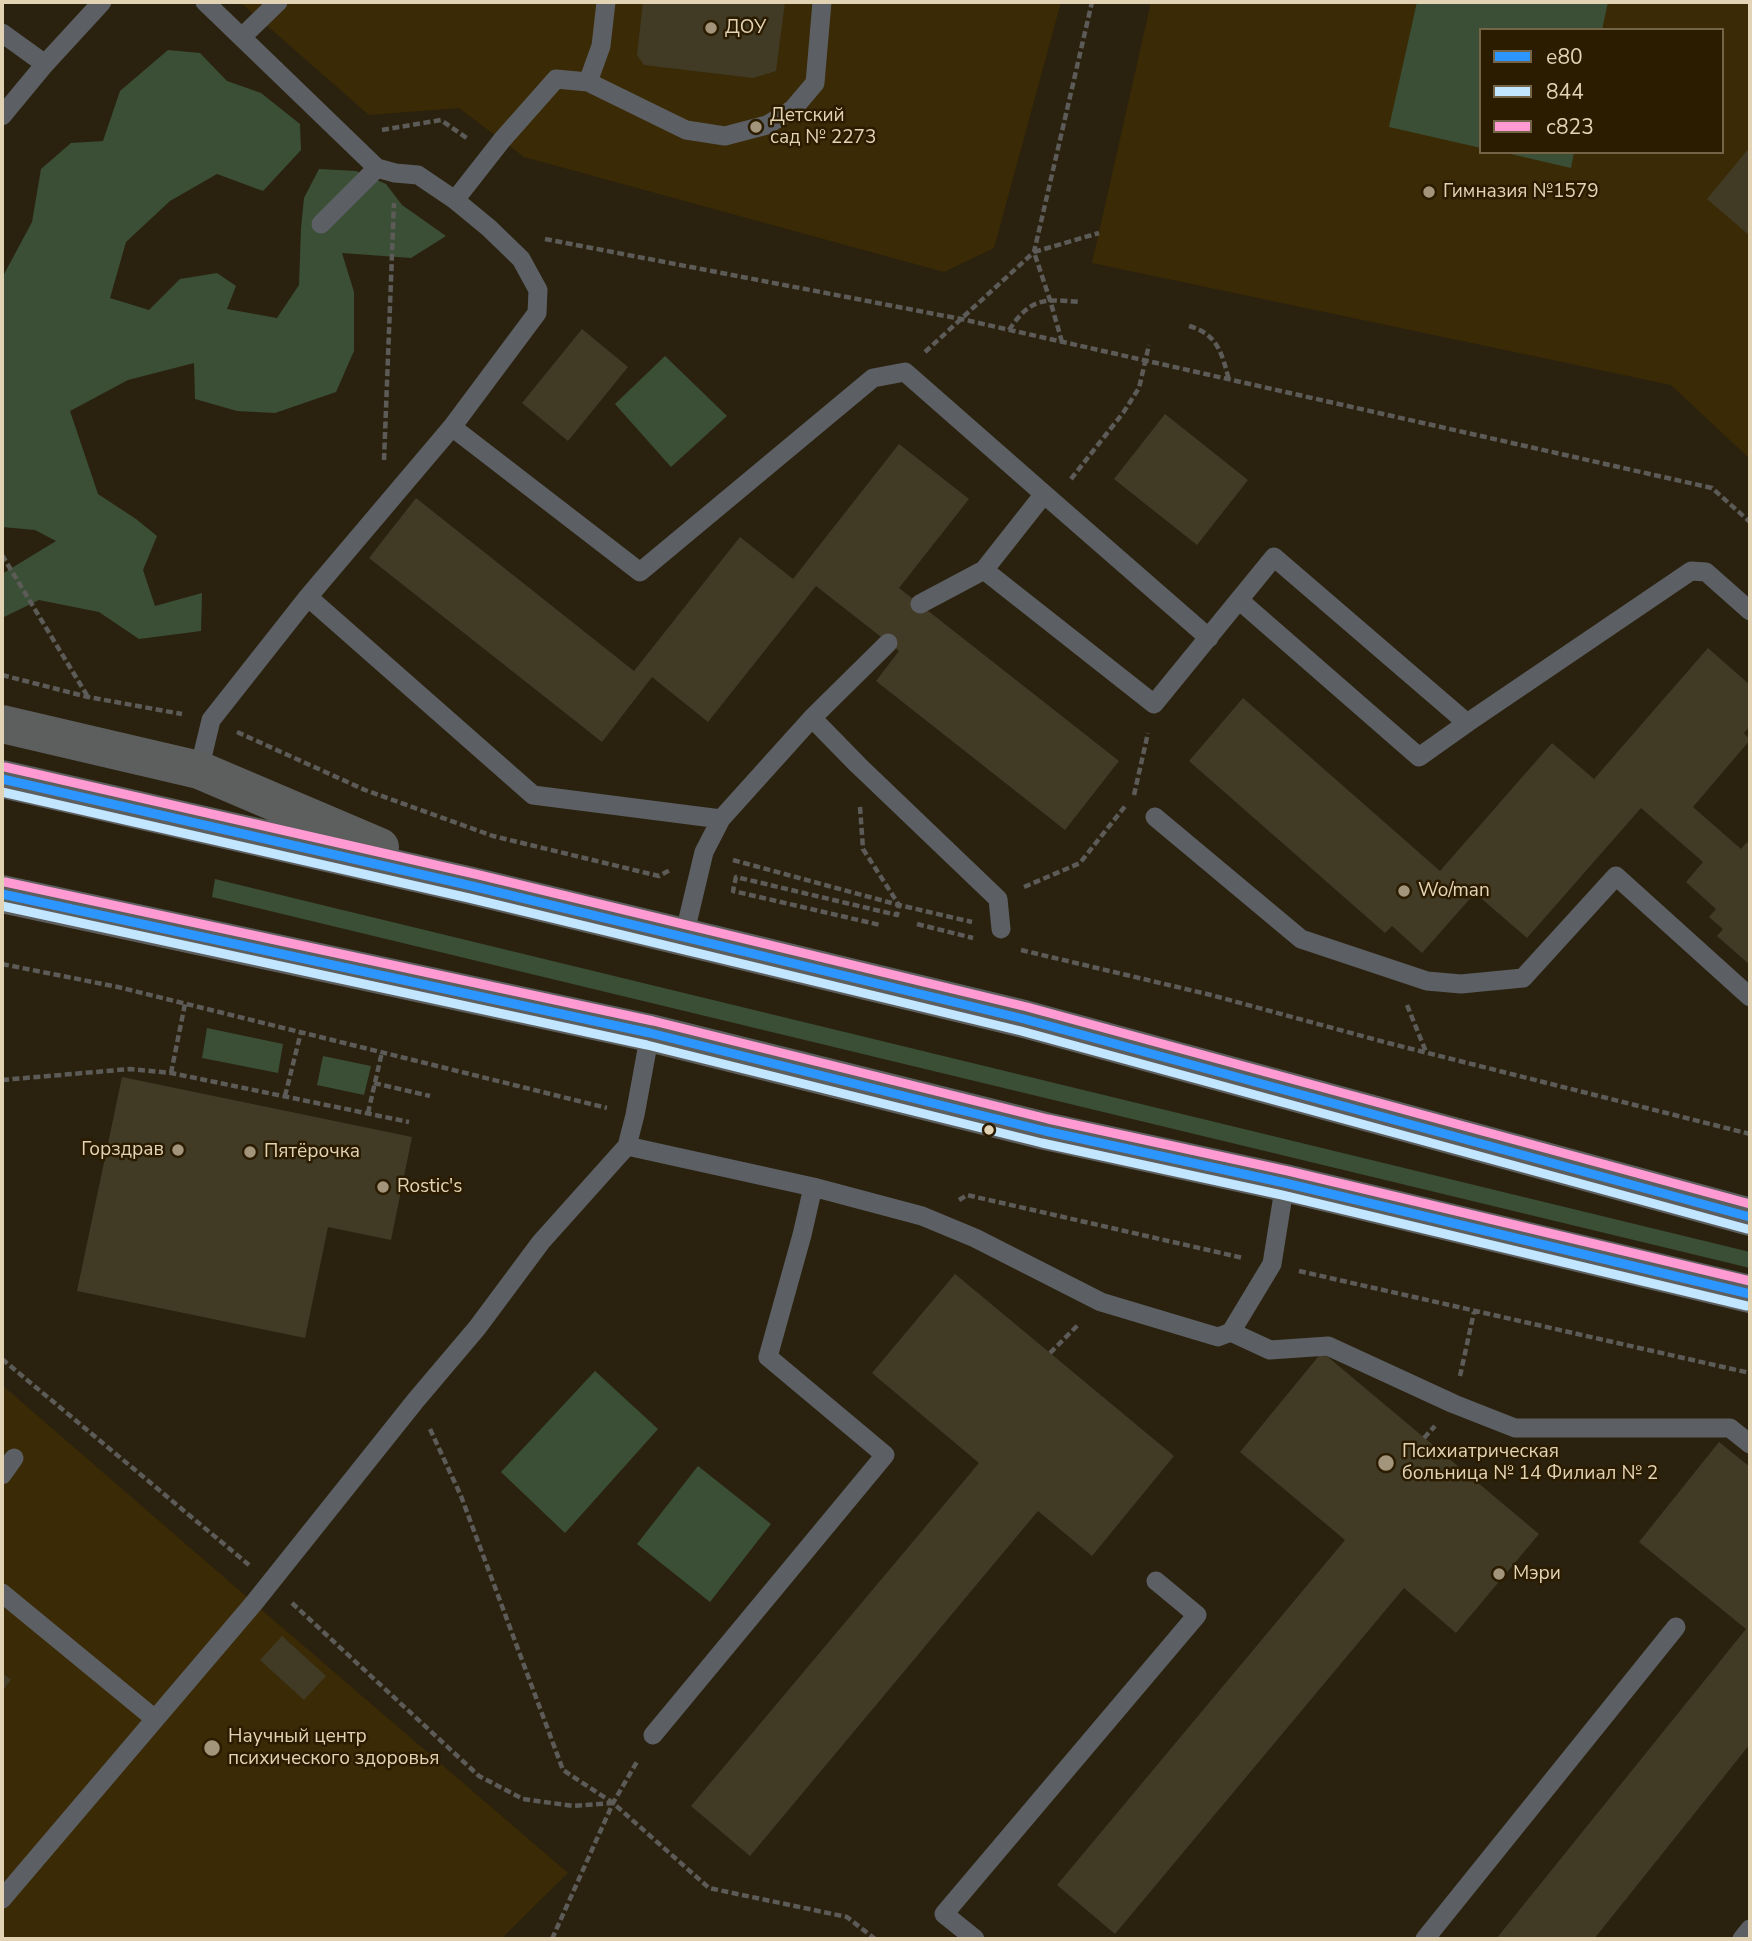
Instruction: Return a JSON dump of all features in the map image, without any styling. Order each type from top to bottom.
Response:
[{"type":"main road","points":[[2,724],[199,770],[472,886]]},
{"type":"main road","points":[[2,779],[472,886],[1024,1018],[1749,1213]]},
{"type":"main road","points":[[2,894],[650,1033],[1045,1131],[1285,1183],[1750,1294]]},
{"type":"lane","points":[[2,116],[45,64],[103,2]]},
{"type":"lane","points":[[199,770],[211,720],[308,597],[453,427],[537,313],[538,290],[521,259],[489,228],[418,175],[386,170],[205,2]]},
{"type":"lane","points":[[242,37],[278,2]]},
{"type":"lane","points":[[588,82],[601,46],[606,2]]},
{"type":"lane","points":[[455,200],[556,79],[588,82],[685,130],[724,135],[767,125],[793,109],[814,83],[822,2]]},
{"type":"lane","points":[[2,33],[45,64]]},
{"type":"lane","points":[[321,224],[386,170]]},
{"type":"lane","points":[[453,427],[640,572],[873,377],[905,372],[1209,638]]},
{"type":"lane","points":[[920,604],[984,570],[1049,498]]},
{"type":"lane","points":[[984,570],[1154,704],[1274,556],[1467,723]]},
{"type":"lane","points":[[1239,600],[1419,757],[1691,571],[1706,572],[1750,611]]},
{"type":"lane","points":[[308,597],[533,795],[721,819]]},
{"type":"lane","points":[[684,936],[704,852],[721,819],[813,718],[888,643]]},
{"type":"lane","points":[[813,718],[858,765],[998,899],[1001,929]]},
{"type":"lane","points":[[1155,817],[1301,939],[1427,981],[1461,984],[1523,978],[1616,876],[1750,997]]},
{"type":"lane","points":[[2,1899],[270,1583],[477,1328],[541,1242],[627,1146],[650,1033]]},
{"type":"lane","points":[[627,1146],[813,1187],[933,1220],[975,1238],[1101,1302],[1218,1337],[1231,1332],[1272,1264],[1285,1183]]},
{"type":"lane","points":[[653,1735],[885,1455],[768,1357],[813,1187]]},
{"type":"lane","points":[[1231,1332],[1270,1350],[1328,1346],[1454,1404],[1515,1428],[1730,1429],[1750,1444]]},
{"type":"lane","points":[[2,1475],[14,1458]]},
{"type":"lane","points":[[975,1939],[944,1914],[1197,1615],[1156,1581]]},
{"type":"lane","points":[[2,1593],[155,1719]]},
{"type":"lane","points":[[1425,1939],[1676,1627]]},
{"type":"lane","points":[[1742,1939],[1750,1929]]},
{"type":"path","points":[[1062,342],[1034,252],[1092,2]]},
{"type":"path","points":[[371,126],[382,130],[441,120],[490,155]]},
{"type":"path","points":[[382,510],[386,170]]},
{"type":"path","points":[[489,228],[961,319],[1712,488],[1750,522]]},
{"type":"path","points":[[905,372],[1034,252],[1099,233]]},
{"type":"path","points":[[1009,330],[1020,313],[1035,303],[1050,300],[1080,302]]},
{"type":"path","points":[[1189,326],[1202,330],[1214,340],[1223,356],[1229,380]]},
{"type":"path","points":[[1049,498],[1124,413],[1139,388],[1149,345]]},
{"type":"path","points":[[2,555],[88,697]]},
{"type":"path","points":[[2,675],[88,697],[211,720],[366,790],[493,836],[659,876],[704,852],[899,905],[1001,929],[1015,949],[1211,995],[1750,1135]]},
{"type":"path","points":[[998,899],[1080,863],[1135,794],[1154,704]]},
{"type":"path","points":[[858,765],[863,849],[899,905],[897,915],[736,877],[733,891],[880,925]]},
{"type":"path","points":[[917,925],[981,940]]},
{"type":"path","points":[[1393,969],[1426,1053]]},
{"type":"path","points":[[171,1073],[186,1004]]},
{"type":"path","points":[[285,1097],[300,1032]]},
{"type":"path","points":[[368,1113],[382,1052]]},
{"type":"path","points":[[2,1080],[130,1069],[171,1073],[408,1122]]},
{"type":"path","points":[[374,1083],[430,1096]]},
{"type":"path","points":[[1050,1353],[1101,1302]]},
{"type":"path","points":[[2,1359],[270,1583],[479,1776],[523,1799],[573,1806],[613,1803]]},
{"type":"path","points":[[416,1400],[461,1496],[563,1770],[613,1803],[709,1888],[847,1917],[875,1939]]},
{"type":"path","points":[[552,1939],[613,1803],[653,1735]]},
{"type":"shaded area","name":"Детский сад № 2273","points":[[240,2],[1061,2],[994,248],[944,272],[524,157],[459,108],[369,115]]},
{"type":"shaded area","name":"Гимназия №1579","points":[[1151,2],[1750,2],[1750,459],[1671,385],[1092,263]]},
{"type":"shaded area","name":"Научный центр психического здоровья","points":[[2,1385],[568,1873],[501,1939],[2,1939]]},
{"type":"green space","points":[[1417,2],[1608,2],[1602,28],[1479,28],[1479,148],[1389,127]]},
{"type":"green space","points":[[168,50],[200,53],[227,81],[261,93],[300,124],[301,150],[263,191],[217,174],[170,201],[126,242],[110,298],[149,310],[180,279],[217,273],[236,286],[227,309],[277,318],[299,285],[304,198],[319,169],[356,171],[386,184],[402,205],[446,236],[411,258],[342,253],[354,292],[354,351],[336,392],[275,413],[237,411],[195,399],[194,363],[128,380],[70,411],[98,494],[157,536],[143,570],[155,606],[202,593],[201,631],[139,639],[99,612],[39,600],[2,618],[2,574],[56,541],[35,530],[2,527],[2,278],[32,222],[41,169],[71,143],[103,141],[120,91]]},
{"type":"green space","points":[[1511,154],[1574,154],[1571,168]]},
{"type":"green space","points":[[665,356],[727,416],[671,467],[615,404]]},
{"type":"green space","points":[[215,879],[1750,1252],[1750,1268],[212,897]]},
{"type":"green space","points":[[207,1028],[283,1044],[278,1073],[202,1058]]},
{"type":"green space","points":[[323,1056],[371,1066],[364,1095],[317,1085]]},
{"type":"green space","points":[[595,1371],[658,1429],[565,1533],[501,1472]]},
{"type":"green space","points":[[698,1466],[771,1524],[710,1602],[637,1544]]},
{"type":"building","name":"ДОУ","points":[[643,2],[785,2],[776,71],[753,78],[644,65],[637,55]]},
{"type":"building","points":[[1750,147],[1750,236],[1707,199]]},
{"type":"building","points":[[582,329],[628,367],[568,441],[522,403]]},
{"type":"building","points":[[1165,414],[1248,480],[1197,545],[1114,479]]},
{"type":"building","points":[[899,444],[969,499],[899,588],[1119,761],[1065,830],[876,681],[899,651],[816,586],[708,722],[652,677],[602,742],[369,558],[416,498],[634,671],[740,537],[793,579]]},
{"type":"building","points":[[1708,648],[1750,685],[1750,726],[1744,733],[1750,740],[1693,807],[1741,849],[1747,842],[1750,846],[1750,965],[1717,936],[1723,929],[1709,917],[1716,909],[1686,882],[1703,862],[1641,808],[1527,938],[1475,893],[1422,953],[1392,926],[1385,933],[1189,761],[1243,698],[1440,871],[1552,743],[1594,779]]},
{"type":"building","points":[[122,1077],[412,1137],[391,1240],[328,1227],[305,1338],[77,1291]]},
{"type":"building","points":[[955,1274],[1174,1456],[1092,1556],[1038,1511],[750,1856],[691,1806],[979,1463],[872,1373]]},
{"type":"building","points":[[1322,1352],[1539,1534],[1456,1633],[1404,1588],[1115,1934],[1057,1885],[1345,1540],[1240,1452]]},
{"type":"building","points":[[1719,1442],[1750,1467],[1750,1744],[1594,1939],[1496,1939],[1746,1629],[1639,1542]]},
{"type":"building","points":[[282,1636],[326,1676],[304,1700],[260,1660]]},
{"type":"building","points":[[2,1673],[11,1680],[2,1691]]},
{"type":"transit line","name":"с823","points":[[5,767],[475,874],[1027,1007],[1750,1204]]},
{"type":"transit line","name":"е80","points":[[2,779],[472,886],[1024,1019],[1750,1217]]},
{"type":"transit line","name":"844","points":[[2,792],[469,898],[1021,1031],[1747,1229]]},
{"type":"transit line","name":"с823","points":[[5,882],[653,1021],[1048,1119],[1288,1171],[1750,1281]]},
{"type":"transit line","name":"е80","points":[[2,894],[650,1033],[1045,1131],[1285,1183],[1750,1294]]},
{"type":"transit line","name":"844","points":[[2,906],[647,1045],[1042,1143],[1282,1195],[1747,1306]]},
{"type":"place","name":"ДОУ","points":[[711,28]]},
{"type":"place","name":"Детский сад № 2273","points":[[756,127]]},
{"type":"place","name":"Гимназия №1579","points":[[1429,192]]},
{"type":"place","name":"Wo/man","points":[[1404,891]]},
{"type":"place","name":"Горздрав","points":[[178,1150]]},
{"type":"place","name":"Пятёрочка","points":[[250,1152]]},
{"type":"place","name":"Rostic's","points":[[383,1187]]},
{"type":"place","name":"Психиатрическая больница № 14 Филиал № 2","points":[[1386,1463]]},
{"type":"place","name":"Мэри","points":[[1499,1574]]},
{"type":"place","name":"Научный центр психического здоровья","points":[[212,1748]]}]
